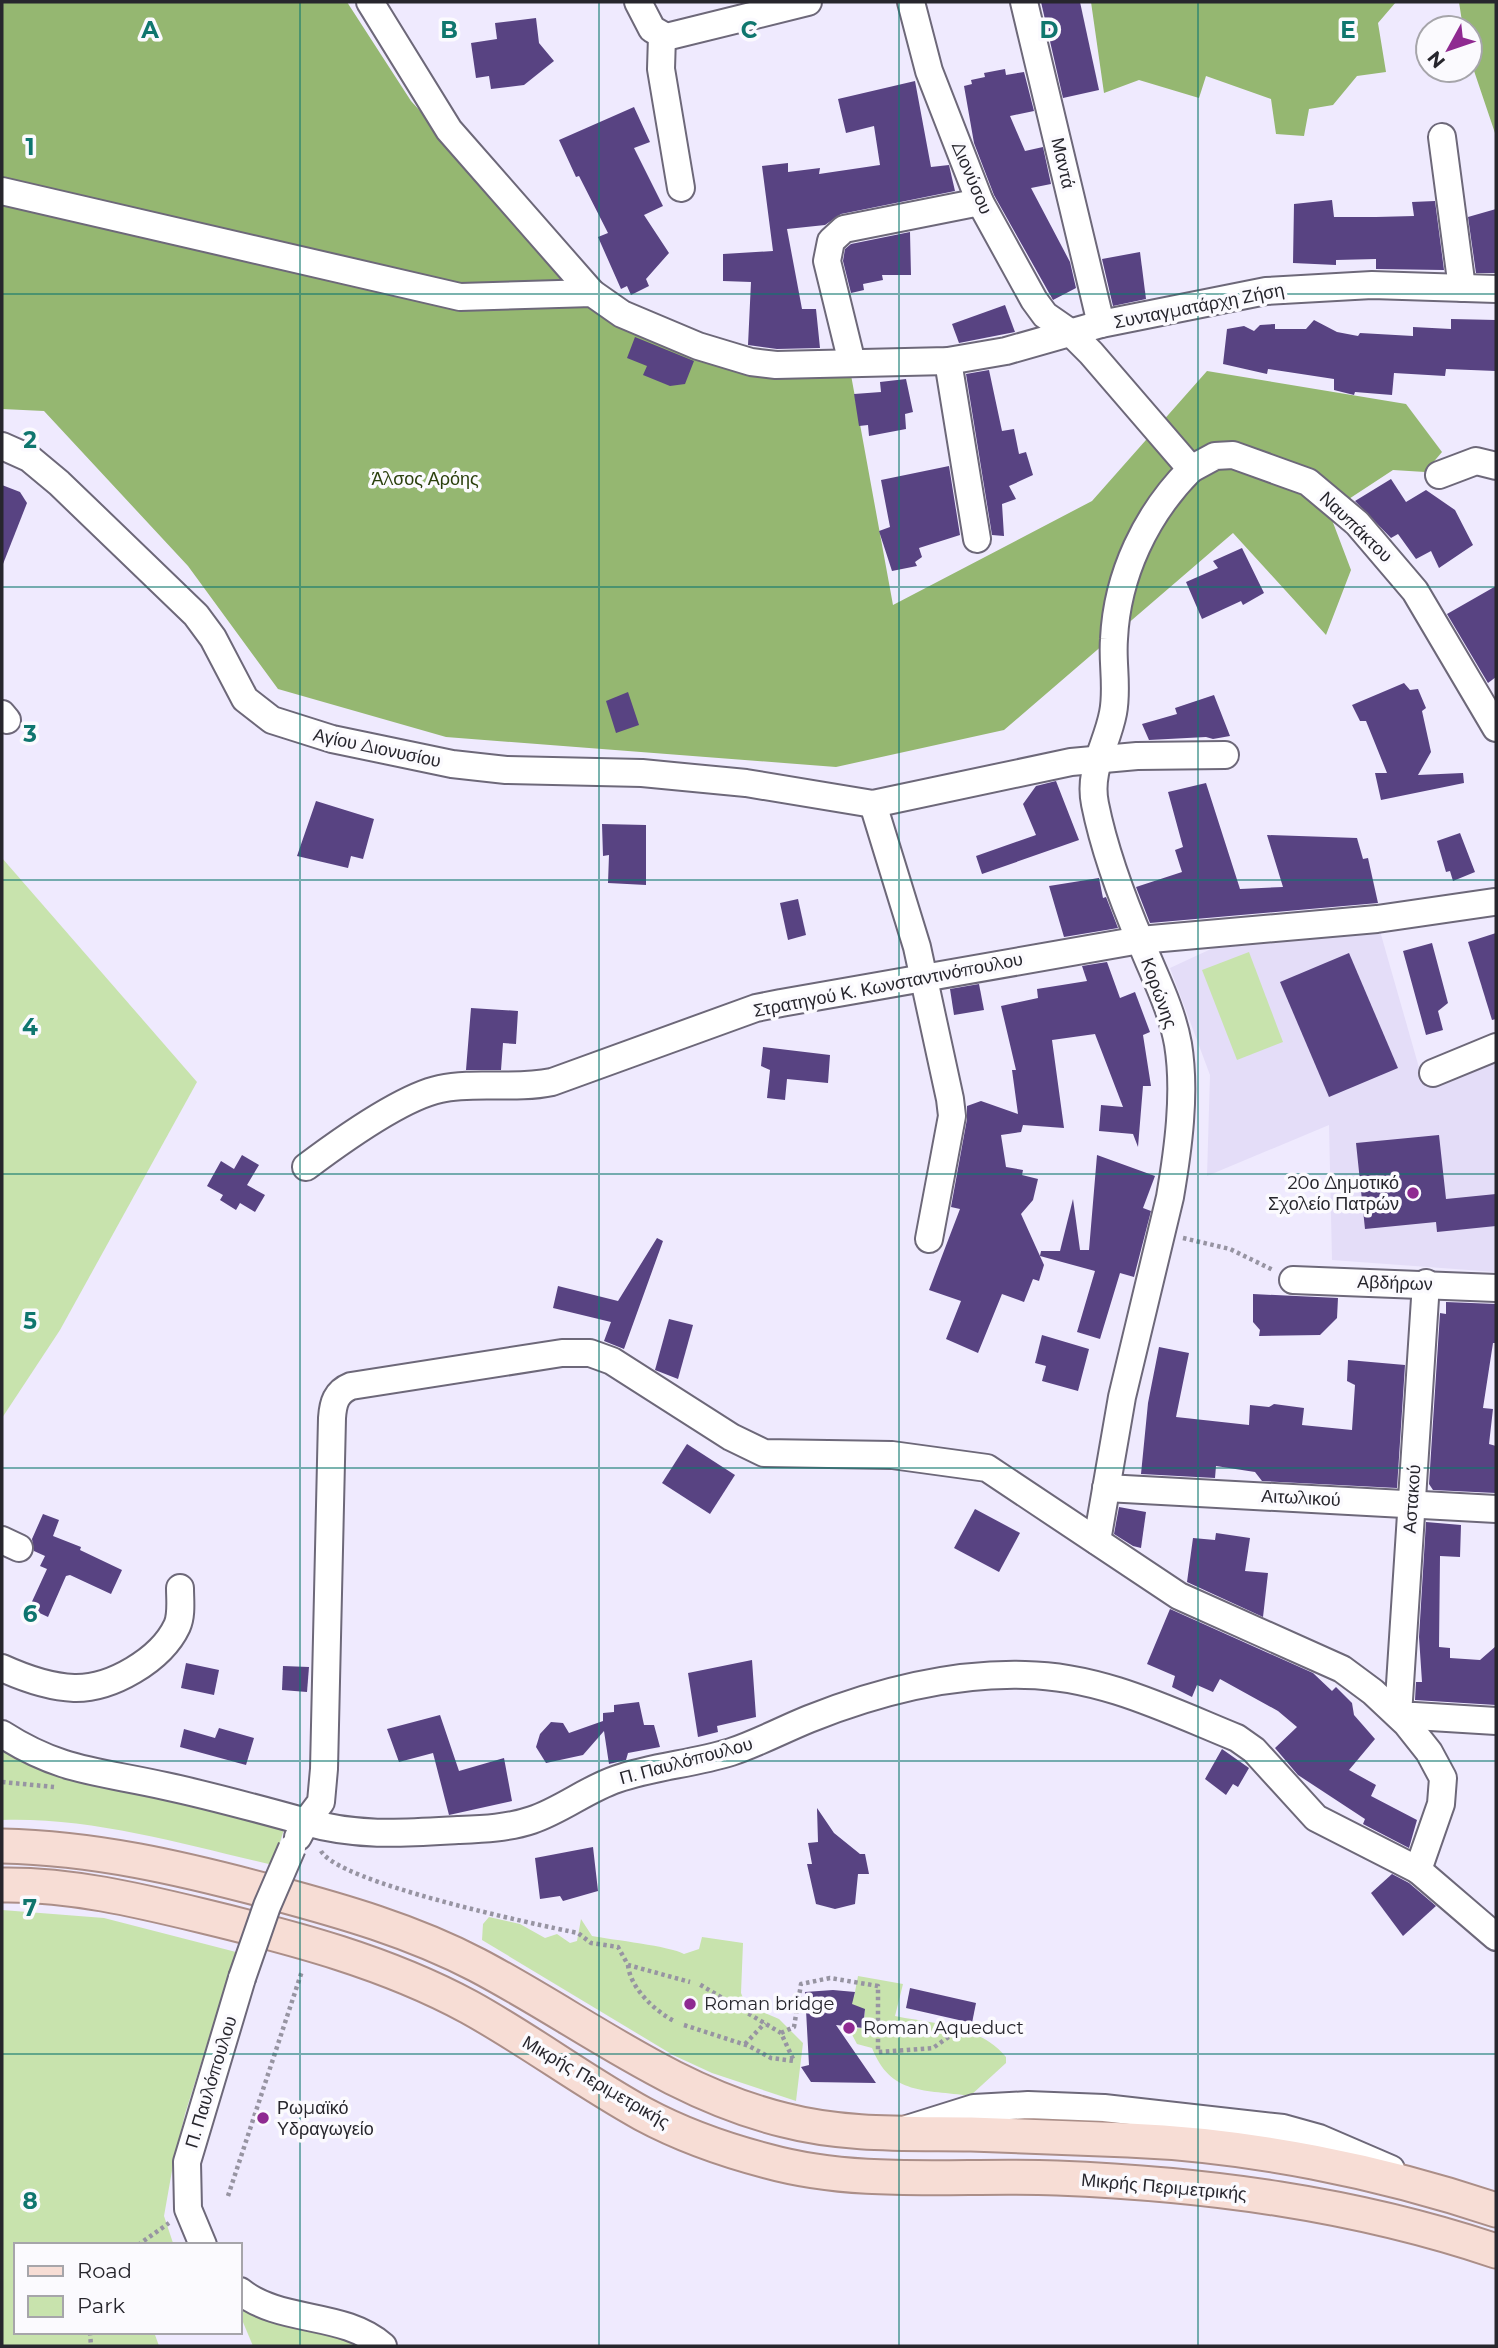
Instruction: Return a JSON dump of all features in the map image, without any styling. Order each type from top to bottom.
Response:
[{"type":"main road","points":[[2,1846],[111,1854],[163,1864],[367,1919],[480,1967],[656,2070],[719,2100],[804,2125],[898,2133],[1132,2140],[1186,2145],[1306,2162],[1447,2194],[1496,2210]]},
{"type":"main road","name":"Μικρής Περιμετρικής","points":[[2,1885],[61,1887],[109,1895],[311,1944],[413,1979],[493,2021],[644,2115],[714,2145],[770,2162],[872,2176],[1056,2178],[1165,2183],[1238,2191],[1383,2218],[1496,2250]]},
{"type":"street","name":"Συνταγματάρχη Ζήση","points":[[370,2],[449,130],[592,293],[622,314],[728,356],[776,365],[948,361],[1006,351],[1101,324],[1214,300],[1296,288],[1372,285],[1496,289]]},
{"type":"street","points":[[638,2],[652,29],[662,36],[679,36],[808,2]]},
{"type":"street","name":"Διονύσου","points":[[911,2],[929,71],[980,202],[1038,306],[1049,319],[1071,333]]},
{"type":"street","name":"Μαντά","points":[[1024,2],[1101,324]]},
{"type":"street","points":[[662,36],[662,69],[681,188]]},
{"type":"street","points":[[1443,137],[1462,288]]},
{"type":"street","points":[[2,191],[460,296],[592,293]]},
{"type":"street","points":[[852,363],[827,261],[831,241],[844,229],[980,202]]},
{"type":"street","points":[[1071,333],[1191,469]]},
{"type":"street","points":[[948,361],[977,539]]},
{"type":"street","name":"Αγίου Διονυσίου","points":[[2,446],[40,466],[173,592],[213,638],[251,706],[282,725],[379,750],[453,765],[506,770],[631,772],[746,783],[873,804]]},
{"type":"street","name":"Ναυπάκτου","points":[[1191,469],[1215,457],[1233,455],[1308,482],[1357,523],[1415,591],[1496,728]]},
{"type":"street","points":[[1439,475],[1476,461],[1496,466]]},
{"type":"street","name":"Κορώνης","points":[[1097,1541],[1122,1397],[1174,1170],[1180,1065],[1177,1042],[1165,1003],[1140,940],[1095,805],[1093,782],[1113,715],[1115,626],[1129,569],[1138,543],[1154,514],[1191,469]]},
{"type":"street","points":[[929,1238],[952,1116],[946,1073],[925,979],[873,804],[1040,768],[1098,759],[1225,755]]},
{"type":"street","name":"Στρατηγού Κ. Κωνσταντινόπουλου","points":[[306,1167],[368,1125],[432,1091],[449,1087],[519,1088],[552,1082],[757,1009],[1140,940],[1377,919],[1494,902]]},
{"type":"street","points":[[1433,1073],[1496,1047]]},
{"type":"street","name":"Αβδήρων","points":[[1293,1280],[1496,1287]]},
{"type":"street","name":"Αστακού","points":[[1398,1715],[1426,1283]]},
{"type":"street","points":[[2,1734],[46,1760],[77,1770],[209,1796],[306,1822],[321,1802],[324,1769],[332,1411],[339,1393],[351,1386],[562,1353],[590,1353],[620,1365],[756,1450],[777,1455],[915,1456],[987,1468],[1179,1596],[1324,1659],[1356,1678],[1398,1715],[1429,1752],[1443,1778],[1441,1804],[1418,1870]]},
{"type":"street","name":"Αιτωλικού","points":[[1107,1488],[1496,1509]]},
{"type":"street","points":[[2,1668],[42,1682],[74,1688],[113,1680],[149,1657],[174,1631],[179,1619],[180,1588]]},
{"type":"street","name":"Π. Παυλόπουλου","points":[[188,2209],[187,2162],[193,2136],[267,1906],[306,1822],[342,1831],[372,1834],[470,1830],[517,1824],[540,1817],[586,1790],[615,1779],[728,1753],[855,1702],[953,1680],[1026,1675],[1105,1687],[1237,1738],[1254,1749],[1301,1805],[1323,1823],[1418,1870],[1496,1937]]},
{"type":"street","points":[[1398,1715],[1496,1721]]},
{"type":"street","points":[[188,2209],[201,2243]]},
{"type":"street","points":[[242,2292],[269,2308],[356,2329],[370,2335],[383,2346]]},
{"type":"path","points":[[1161,1233],[1230,1249],[1293,1280]]},
{"type":"path","points":[[332,1863],[350,1873],[413,1894],[578,1933],[591,1943],[618,1947],[628,1965],[629,1973],[655,2011],[674,2021]]},
{"type":"path","points":[[228,2196],[311,1944]]},
{"type":"path","points":[[628,1965],[690,1982]]},
{"type":"path","points":[[781,2033],[794,2027],[801,1984],[830,1978],[878,1986],[878,2052],[933,2049],[964,2026],[977,2027]]},
{"type":"path","points":[[684,2025],[744,2045],[771,2059],[794,2061],[781,2033],[699,1984]]},
{"type":"path","points":[[744,2045],[765,2023]]},
{"type":"path","points":[[141,2243],[188,2209]]},
{"type":"shaded area","points":[[1380,931],[1424,1085],[1496,1056],[1496,1272],[1332,1260],[1329,1125],[1207,1176],[1210,1075],[1170,968],[1226,942]]},
{"type":"green space","name":"Άλσος Αρόης","points":[[2,2],[347,2],[411,101],[612,321],[851,375],[893,605],[1092,501],[1207,371],[1406,404],[1442,452],[1425,472],[1393,470],[1329,512],[1351,570],[1326,635],[1233,533],[1004,730],[836,767],[446,737],[278,689],[188,566],[44,411],[2,409]]},
{"type":"green space","points":[[1091,2],[1396,2],[1378,23],[1386,72],[1357,76],[1333,105],[1309,109],[1304,136],[1276,134],[1271,99],[1206,76],[1199,98],[1139,80],[1104,93]]},
{"type":"green space","points":[[1459,2],[1496,2],[1496,136],[1478,84],[1484,84],[1484,14],[1461,14]]},
{"type":"green space","points":[[2,858],[197,1082],[60,1330],[2,1418]]},
{"type":"green space","points":[[1249,952],[1283,1042],[1237,1060],[1202,970]]},
{"type":"green space","points":[[2,1750],[36,1768],[70,1778],[285,1826],[273,1865],[105,1828],[36,1820],[2,1820]]},
{"type":"green space","points":[[2,1910],[104,1918],[236,1952],[185,2114],[173,2165],[164,2216],[173,2243],[14,2243],[14,2334],[155,2334],[159,2346],[2,2346]]},
{"type":"green space","points":[[489,1917],[520,1924],[545,1938],[557,1934],[570,1943],[577,1941],[581,1919],[592,1936],[684,1954],[699,1949],[702,1937],[743,1943],[741,1993],[746,2005],[779,2019],[803,2043],[796,2101],[712,2073],[673,2055],[482,1940],[483,1924]]},
{"type":"green space","points":[[858,1976],[903,1984],[895,2016],[970,2032],[995,2046],[1006,2057],[1006,2063],[970,2096],[924,2090],[899,2082],[880,2064],[872,2048],[857,2044],[849,2029],[863,2028],[865,2011],[849,2004],[849,1998],[854,1997]]},
{"type":"green space","points":[[242,2307],[370,2346],[253,2346],[242,2320]]},
{"type":"building","points":[[1041,2],[1080,2],[1099,90],[1063,98]]},
{"type":"building","points":[[536,18],[539,43],[554,61],[524,85],[491,89],[489,76],[476,78],[471,43],[497,39],[495,23]]},
{"type":"building","points":[[1005,69],[1006,75],[1024,72],[1034,111],[1010,116],[1025,151],[1043,147],[1051,184],[1031,188],[1070,262],[1076,288],[1053,300],[994,195],[974,143],[964,86],[972,84],[971,80],[985,77],[984,73]]},
{"type":"building","points":[[915,81],[931,167],[949,165],[955,191],[841,214],[825,225],[787,229],[802,309],[816,309],[820,348],[777,349],[748,345],[751,282],[723,281],[723,254],[773,251],[762,166],[788,163],[788,172],[820,168],[819,174],[880,165],[874,126],[846,133],[838,99]]},
{"type":"building","points":[[634,107],[650,142],[634,148],[663,206],[644,215],[669,253],[646,279],[649,286],[631,295],[627,286],[621,289],[598,237],[608,233],[579,176],[576,177],[559,140]]},
{"type":"building","points":[[1332,200],[1334,217],[1414,216],[1412,202],[1435,201],[1444,270],[1376,269],[1376,259],[1336,260],[1336,265],[1293,263],[1294,204]]},
{"type":"building","points":[[1496,209],[1496,273],[1476,273],[1468,217]]},
{"type":"building","points":[[910,232],[911,275],[882,275],[883,280],[863,284],[864,290],[851,293],[843,261],[845,249],[851,244]]},
{"type":"building","points":[[1140,252],[1146,299],[1113,306],[1102,259]]},
{"type":"building","points":[[1005,305],[1015,332],[959,343],[952,324]]},
{"type":"building","points":[[1451,319],[1496,320],[1496,371],[1446,369],[1445,376],[1394,373],[1392,395],[1355,392],[1354,395],[1334,390],[1334,379],[1268,369],[1267,374],[1223,364],[1227,329],[1244,326],[1254,331],[1260,325],[1275,324],[1275,329],[1306,329],[1314,320],[1337,332],[1358,336],[1360,333],[1413,336],[1413,327],[1451,329]]},
{"type":"building","points":[[635,337],[694,361],[685,384],[670,386],[643,375],[647,366],[627,358]]},
{"type":"building","points":[[989,370],[1002,431],[1014,429],[1019,454],[1026,452],[1033,475],[1009,486],[1016,499],[1002,504],[1004,536],[992,535],[966,374]]},
{"type":"building","points":[[906,379],[913,412],[905,414],[906,429],[869,436],[868,425],[859,426],[854,394],[881,392],[880,382]]},
{"type":"building","points":[[949,466],[960,535],[919,548],[922,557],[915,562],[917,566],[892,571],[879,531],[890,527],[881,480]]},
{"type":"building","points":[[1391,479],[1406,502],[1426,490],[1455,510],[1473,545],[1439,568],[1431,551],[1416,559],[1398,534],[1391,538],[1355,501]]},
{"type":"building","points":[[2,485],[20,492],[27,503],[3,564]]},
{"type":"building","points":[[1242,548],[1264,593],[1243,605],[1241,601],[1202,619],[1186,582],[1218,568],[1213,561]]},
{"type":"building","points":[[1496,586],[1496,677],[1488,683],[1447,614]]},
{"type":"building","points":[[1404,683],[1410,690],[1418,689],[1426,708],[1422,711],[1431,752],[1418,775],[1463,773],[1464,783],[1381,800],[1375,773],[1387,773],[1366,721],[1360,721],[1352,705]]},
{"type":"building","points":[[628,692],[639,725],[616,733],[606,701]]},
{"type":"building","points":[[1214,695],[1230,736],[1213,739],[1206,737],[1149,740],[1142,724],[1177,714],[1175,708]]},
{"type":"building","points":[[1056,781],[1079,840],[982,874],[976,856],[1036,835],[1023,804],[1036,786]]},
{"type":"building","points":[[1206,783],[1240,889],[1283,887],[1267,835],[1357,838],[1363,859],[1368,858],[1378,903],[1150,923],[1136,887],[1182,872],[1175,850],[1183,847],[1168,792]]},
{"type":"building","points":[[316,801],[374,819],[363,859],[351,856],[348,868],[297,856]]},
{"type":"building","points":[[602,824],[646,825],[646,885],[608,883],[609,855],[603,856]]},
{"type":"building","points":[[1460,833],[1475,872],[1453,881],[1450,871],[1446,872],[1437,841]]},
{"type":"building","points":[[1099,878],[1103,898],[1106,897],[1118,928],[1064,937],[1049,886]]},
{"type":"building","points":[[798,899],[806,935],[788,940],[780,903]]},
{"type":"building","points":[[1496,933],[1496,1019],[1492,1020],[1468,942]]},
{"type":"building","points":[[1432,943],[1448,1003],[1438,1011],[1443,1030],[1426,1035],[1403,951]]},
{"type":"building","points":[[1349,953],[1398,1068],[1329,1097],[1280,982]]},
{"type":"building","points":[[1107,962],[1120,998],[1135,992],[1150,1032],[1143,1035],[1151,1086],[1143,1086],[1138,1147],[1133,1134],[1099,1131],[1101,1105],[1123,1107],[1095,1034],[1052,1040],[1064,1128],[1023,1125],[1021,1132],[1001,1135],[1006,1167],[1023,1170],[1022,1175],[1038,1179],[1033,1200],[1021,1214],[1044,1265],[1039,1281],[1033,1279],[1024,1302],[1002,1294],[978,1353],[946,1339],[961,1301],[929,1290],[960,1209],[951,1207],[967,1106],[981,1101],[1018,1114],[1012,1070],[1016,1070],[1001,1006],[1038,998],[1037,989],[1087,981],[1082,966]]},
{"type":"building","points":[[979,984],[984,1010],[954,1015],[950,989]]},
{"type":"building","points":[[471,1008],[518,1011],[516,1044],[503,1043],[501,1070],[466,1070]]},
{"type":"building","points":[[763,1047],[830,1055],[828,1083],[787,1079],[785,1100],[767,1098],[770,1070],[761,1066]]},
{"type":"building","points":[[1439,1135],[1446,1199],[1496,1194],[1496,1226],[1437,1232],[1436,1222],[1365,1229],[1356,1143]]},
{"type":"building","points":[[242,1155],[259,1165],[247,1185],[265,1195],[255,1212],[240,1203],[236,1210],[220,1200],[223,1195],[207,1186],[221,1161],[234,1169]]},
{"type":"building","points":[[1097,1155],[1155,1176],[1143,1208],[1151,1211],[1134,1277],[1120,1273],[1100,1339],[1077,1332],[1095,1271],[1040,1256],[1041,1251],[1060,1251],[1073,1199],[1080,1250],[1089,1250]]},
{"type":"building","points":[[657,1238],[663,1241],[624,1349],[604,1341],[611,1322],[553,1308],[558,1286],[618,1301]]},
{"type":"building","points":[[1253,1294],[1338,1298],[1337,1318],[1320,1335],[1259,1336],[1260,1330],[1253,1322]]},
{"type":"building","points":[[1446,1302],[1496,1304],[1496,1343],[1493,1343],[1483,1408],[1493,1409],[1489,1444],[1496,1446],[1496,1493],[1433,1490],[1429,1484],[1440,1313],[1446,1314]]},
{"type":"building","points":[[669,1319],[693,1325],[678,1379],[655,1370]]},
{"type":"building","points":[[1042,1335],[1089,1349],[1078,1391],[1042,1381],[1046,1366],[1035,1363]]},
{"type":"building","points":[[1159,1347],[1189,1353],[1176,1417],[1249,1425],[1250,1405],[1269,1407],[1274,1404],[1304,1408],[1302,1425],[1352,1430],[1355,1385],[1347,1381],[1348,1360],[1405,1365],[1397,1488],[1262,1481],[1255,1472],[1216,1466],[1215,1478],[1141,1474],[1148,1403]]},
{"type":"building","points":[[687,1444],[735,1475],[710,1514],[662,1483]]},
{"type":"building","points":[[1119,1507],[1146,1512],[1141,1548],[1114,1534]]},
{"type":"building","points":[[975,1509],[1020,1533],[999,1572],[954,1548]]},
{"type":"building","points":[[43,1514],[59,1520],[53,1536],[81,1547],[80,1550],[122,1570],[111,1594],[70,1575],[66,1576],[48,1617],[29,1608],[47,1569],[40,1566],[45,1556],[34,1551],[32,1539]]},
{"type":"building","points":[[1426,1522],[1461,1525],[1460,1557],[1440,1556],[1439,1647],[1450,1648],[1450,1658],[1480,1660],[1496,1646],[1496,1705],[1415,1700],[1416,1682],[1422,1682],[1419,1637]]},
{"type":"building","points":[[1216,1533],[1250,1538],[1245,1571],[1268,1573],[1263,1617],[1187,1582],[1193,1538],[1215,1540]]},
{"type":"building","points":[[1170,1609],[1313,1673],[1332,1691],[1336,1687],[1352,1703],[1354,1715],[1375,1739],[1349,1770],[1376,1785],[1371,1796],[1417,1820],[1409,1848],[1363,1824],[1365,1819],[1298,1775],[1275,1748],[1297,1727],[1278,1711],[1220,1679],[1213,1692],[1197,1685],[1192,1697],[1172,1687],[1175,1676],[1147,1664]]},
{"type":"building","points":[[752,1660],[756,1717],[717,1726],[718,1732],[698,1737],[688,1673]]},
{"type":"building","points":[[186,1663],[219,1670],[214,1695],[181,1688]]},
{"type":"building","points":[[283,1666],[309,1667],[307,1692],[282,1690]]},
{"type":"building","points":[[639,1702],[644,1725],[654,1725],[660,1747],[628,1753],[626,1760],[609,1764],[604,1731],[583,1755],[546,1763],[536,1747],[540,1734],[551,1722],[563,1723],[569,1733],[603,1721],[603,1713],[614,1712],[614,1705]]},
{"type":"building","points":[[440,1715],[459,1771],[504,1758],[512,1801],[449,1815],[433,1753],[399,1762],[387,1729]]},
{"type":"building","points":[[219,1728],[254,1738],[246,1765],[180,1747],[184,1729],[215,1738]]},
{"type":"building","points":[[1222,1749],[1249,1768],[1238,1787],[1233,1784],[1226,1795],[1205,1779]]},
{"type":"building","points":[[817,1808],[834,1833],[860,1854],[865,1854],[869,1874],[858,1874],[855,1904],[835,1909],[816,1904],[807,1864],[812,1864],[808,1843],[818,1842]]},
{"type":"building","points":[[593,1847],[598,1891],[563,1901],[560,1896],[540,1899],[535,1858]]},
{"type":"building","points":[[1392,1874],[1409,1883],[1436,1906],[1403,1936],[1371,1893]]},
{"type":"building","points":[[910,1988],[976,2003],[972,2023],[906,2008]]},
{"type":"building","points":[[805,1992],[855,1992],[852,2004],[865,2009],[863,2028],[836,2025],[876,2083],[811,2082],[801,2067],[809,2065]]},
{"type":"place","name":"20ο Δημοτικό Σχολείο Πατρών","points":[[1413,1193]]},
{"type":"place","name":"Roman bridge","points":[[690,2004]]},
{"type":"place","name":"Roman Aqueduct","points":[[849,2028]]},
{"type":"place","name":"Ρωμαϊκό Υδραγωγείο","points":[[263,2118]]}]
